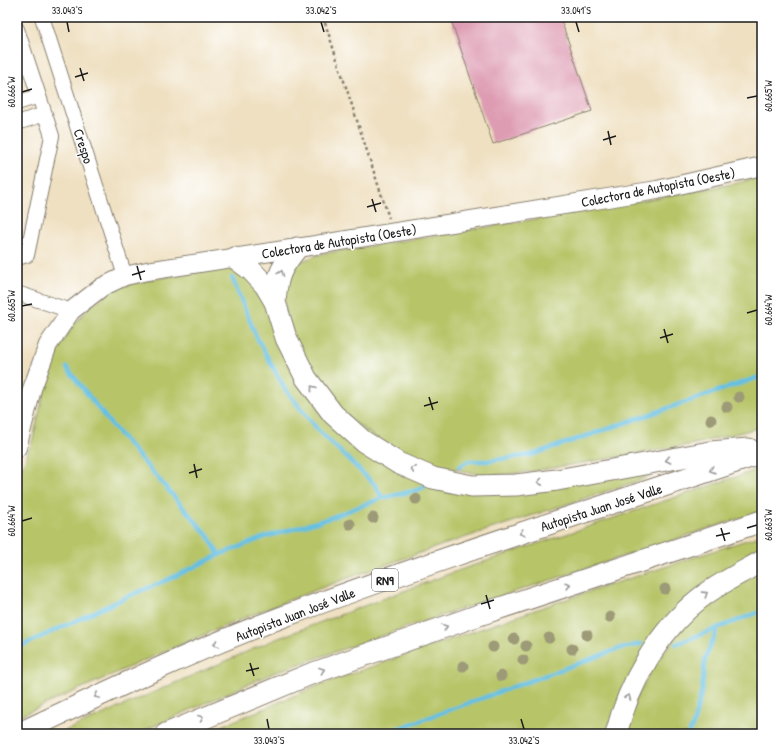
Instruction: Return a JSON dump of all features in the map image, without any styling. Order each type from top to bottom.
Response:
[{"type":"highway","points":[[297,248],[284,265],[276,284],[276,302],[286,338],[306,378],[333,414],[363,442],[398,463],[432,478],[472,486],[516,485],[556,480],[710,452],[762,448]]},
{"type":"highway","points":[[235,258],[265,285],[276,302]]},
{"type":"highway","name":"Autopista Juan José Valle","points":[[18,734],[166,664],[283,617],[435,561],[626,500],[762,453]]},
{"type":"highway","points":[[166,734],[315,673],[479,615],[762,521]]},
{"type":"highway","points":[[616,734],[622,712],[637,678],[651,653],[672,624],[700,598],[734,576],[762,561]]},
{"type":"main road","name":"Colectora de Autopista (Oeste)","points":[[17,448],[32,389],[48,345],[71,311],[102,288],[125,276],[147,271],[657,190],[762,166]]},
{"type":"street","name":"Crespo","points":[[42,17],[125,276]]},
{"type":"street","points":[[17,29],[52,136],[27,254],[17,258]]},
{"type":"street","points":[[17,103],[39,96]]},
{"type":"street","points":[[17,123],[45,114]]},
{"type":"street","points":[[17,293],[71,311]]},
{"type":"path","points":[[323,17],[386,208],[392,232]]},
{"type":"green space","points":[[762,176],[762,427],[695,444],[528,472],[488,476],[440,466],[407,455],[369,433],[341,410],[315,379],[295,340],[285,309],[283,288],[290,270],[302,261],[321,254],[574,213],[738,183]]},
{"type":"green space","points":[[227,268],[241,273],[265,297],[295,376],[441,487],[651,469],[653,474],[641,480],[407,557],[289,600],[172,648],[17,717],[17,481],[33,439],[49,371],[59,349],[72,327],[88,309],[105,295],[121,287],[153,279]]},
{"type":"green space","points":[[762,468],[762,511],[422,622],[273,673],[136,734],[58,734],[276,639],[457,571]]},
{"type":"green space","points":[[762,535],[762,549],[731,567],[696,591],[609,734],[203,734],[322,684],[552,604]]},
{"type":"green space","points":[[762,571],[762,734],[625,734],[636,699],[653,667],[688,621],[703,605]]},
{"type":"building","points":[[450,17],[560,17],[592,111],[493,144]]},
{"type":"waterway","points":[[232,278],[257,338],[285,389],[317,429],[376,486],[382,498]]},
{"type":"waterway","points":[[67,368],[109,422],[209,537],[219,555]]},
{"type":"waterway","points":[[459,467],[468,461],[487,461],[531,455],[762,376]]},
{"type":"waterway","points":[[17,648],[219,555],[265,537],[327,519],[382,498],[418,490],[425,486]]},
{"type":"waterway","points":[[676,644],[762,611]]},
{"type":"waterway","points":[[689,734],[693,725],[702,690],[705,659],[718,627]]},
{"type":"waterway","points":[[383,734],[618,649],[641,644]]}]
